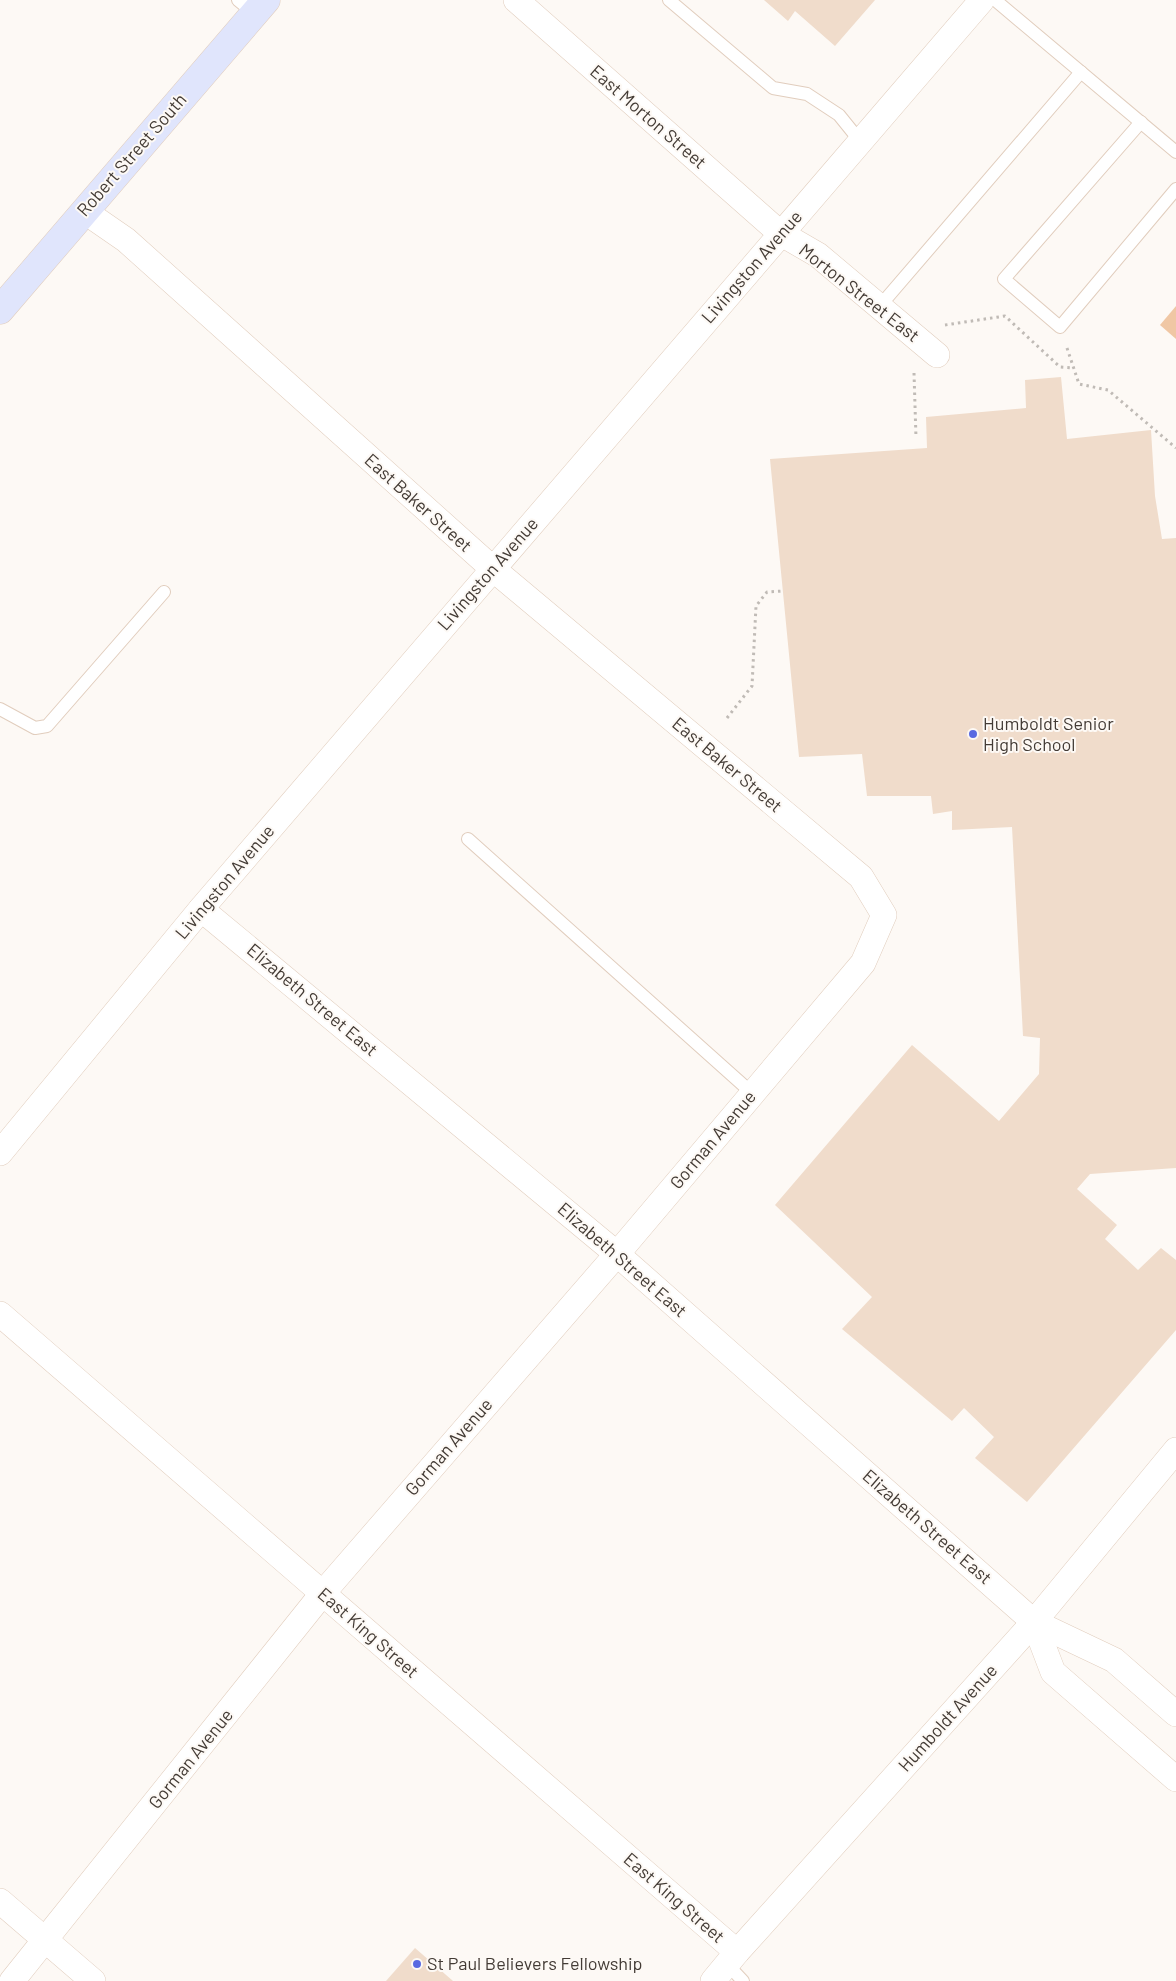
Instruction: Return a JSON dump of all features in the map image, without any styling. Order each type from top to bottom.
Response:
[{"type":"main road","name":"Robert Street South","points":[[0,310],[84,211],[252,4]]},
{"type":"street","name":"East Morton Street","points":[[516,0],[780,233]]},
{"type":"street","name":"Livingston Avenue","points":[[0,1153],[201,909],[982,0]]},
{"type":"street","name":"East Baker Street","points":[[84,211],[126,240],[493,570],[861,877],[884,915]]},
{"type":"street","name":"Morton Street East","points":[[780,233],[818,255],[937,355]]},
{"type":"street","name":"Elizabeth Street East","points":[[201,909],[617,1254],[1034,1622],[1114,1660],[1176,1714]]},
{"type":"street","name":"Gorman Avenue","points":[[12,1981],[46,1941],[322,1594],[617,1254],[863,963],[884,915]]},
{"type":"street","name":"East King Street","points":[[0,1314],[322,1594],[730,1970]]},
{"type":"street","name":"Humboldt Avenue","points":[[730,1970],[1034,1622],[1176,1450]]},
{"type":"street","name":"Elizabeth Street East","points":[[1034,1622],[1053,1672],[1176,1779]]},
{"type":"street","points":[[0,1901],[93,1981]]},
{"type":"lane","points":[[670,0],[773,88],[807,94],[839,115],[860,141]]},
{"type":"lane","points":[[995,0],[1176,152]]},
{"type":"lane","points":[[879,307],[1081,72]]},
{"type":"lane","points":[[1141,122],[1004,279],[1060,327],[1176,189]]},
{"type":"lane","points":[[0,709],[35,728],[47,726],[164,592]]},
{"type":"lane","points":[[468,839],[752,1093]]},
{"type":"path","points":[[943,325],[1004,316],[1060,367],[1074,368]]},
{"type":"path","points":[[1060,327],[1079,384],[1108,390],[1176,448]]},
{"type":"path","points":[[914,372],[916,438]]},
{"type":"path","points":[[727,718],[752,686],[756,606],[767,592],[783,591]]},
{"type":"shaded area","points":[[1176,306],[1176,339],[1160,325]]},
{"type":"building","points":[[764,0],[875,0],[835,46],[795,11],[788,21]]},
{"type":"building","points":[[1061,377],[1067,439],[1151,430],[1155,496],[1162,539],[1176,538],[1176,1168],[1090,1174],[1077,1189],[1117,1225],[1105,1239],[1138,1270],[1161,1248],[1176,1260],[1176,1330],[1027,1502],[975,1458],[994,1437],[964,1408],[952,1421],[842,1329],[872,1297],[775,1205],[912,1045],[999,1121],[1039,1074],[1040,1038],[1023,1036],[1012,827],[952,830],[952,811],[933,814],[931,796],[867,796],[862,754],[799,757],[770,459],[927,448],[926,417],[1026,408],[1025,380]]},
{"type":"building","name":"St Paul Believers Fellowship","points":[[415,1948],[453,1981],[386,1981]]},
{"type":"place","name":"Humboldt Senior High School","points":[[973,734]]},
{"type":"place","name":"St Paul Believers Fellowship","points":[[417,1964]]}]
